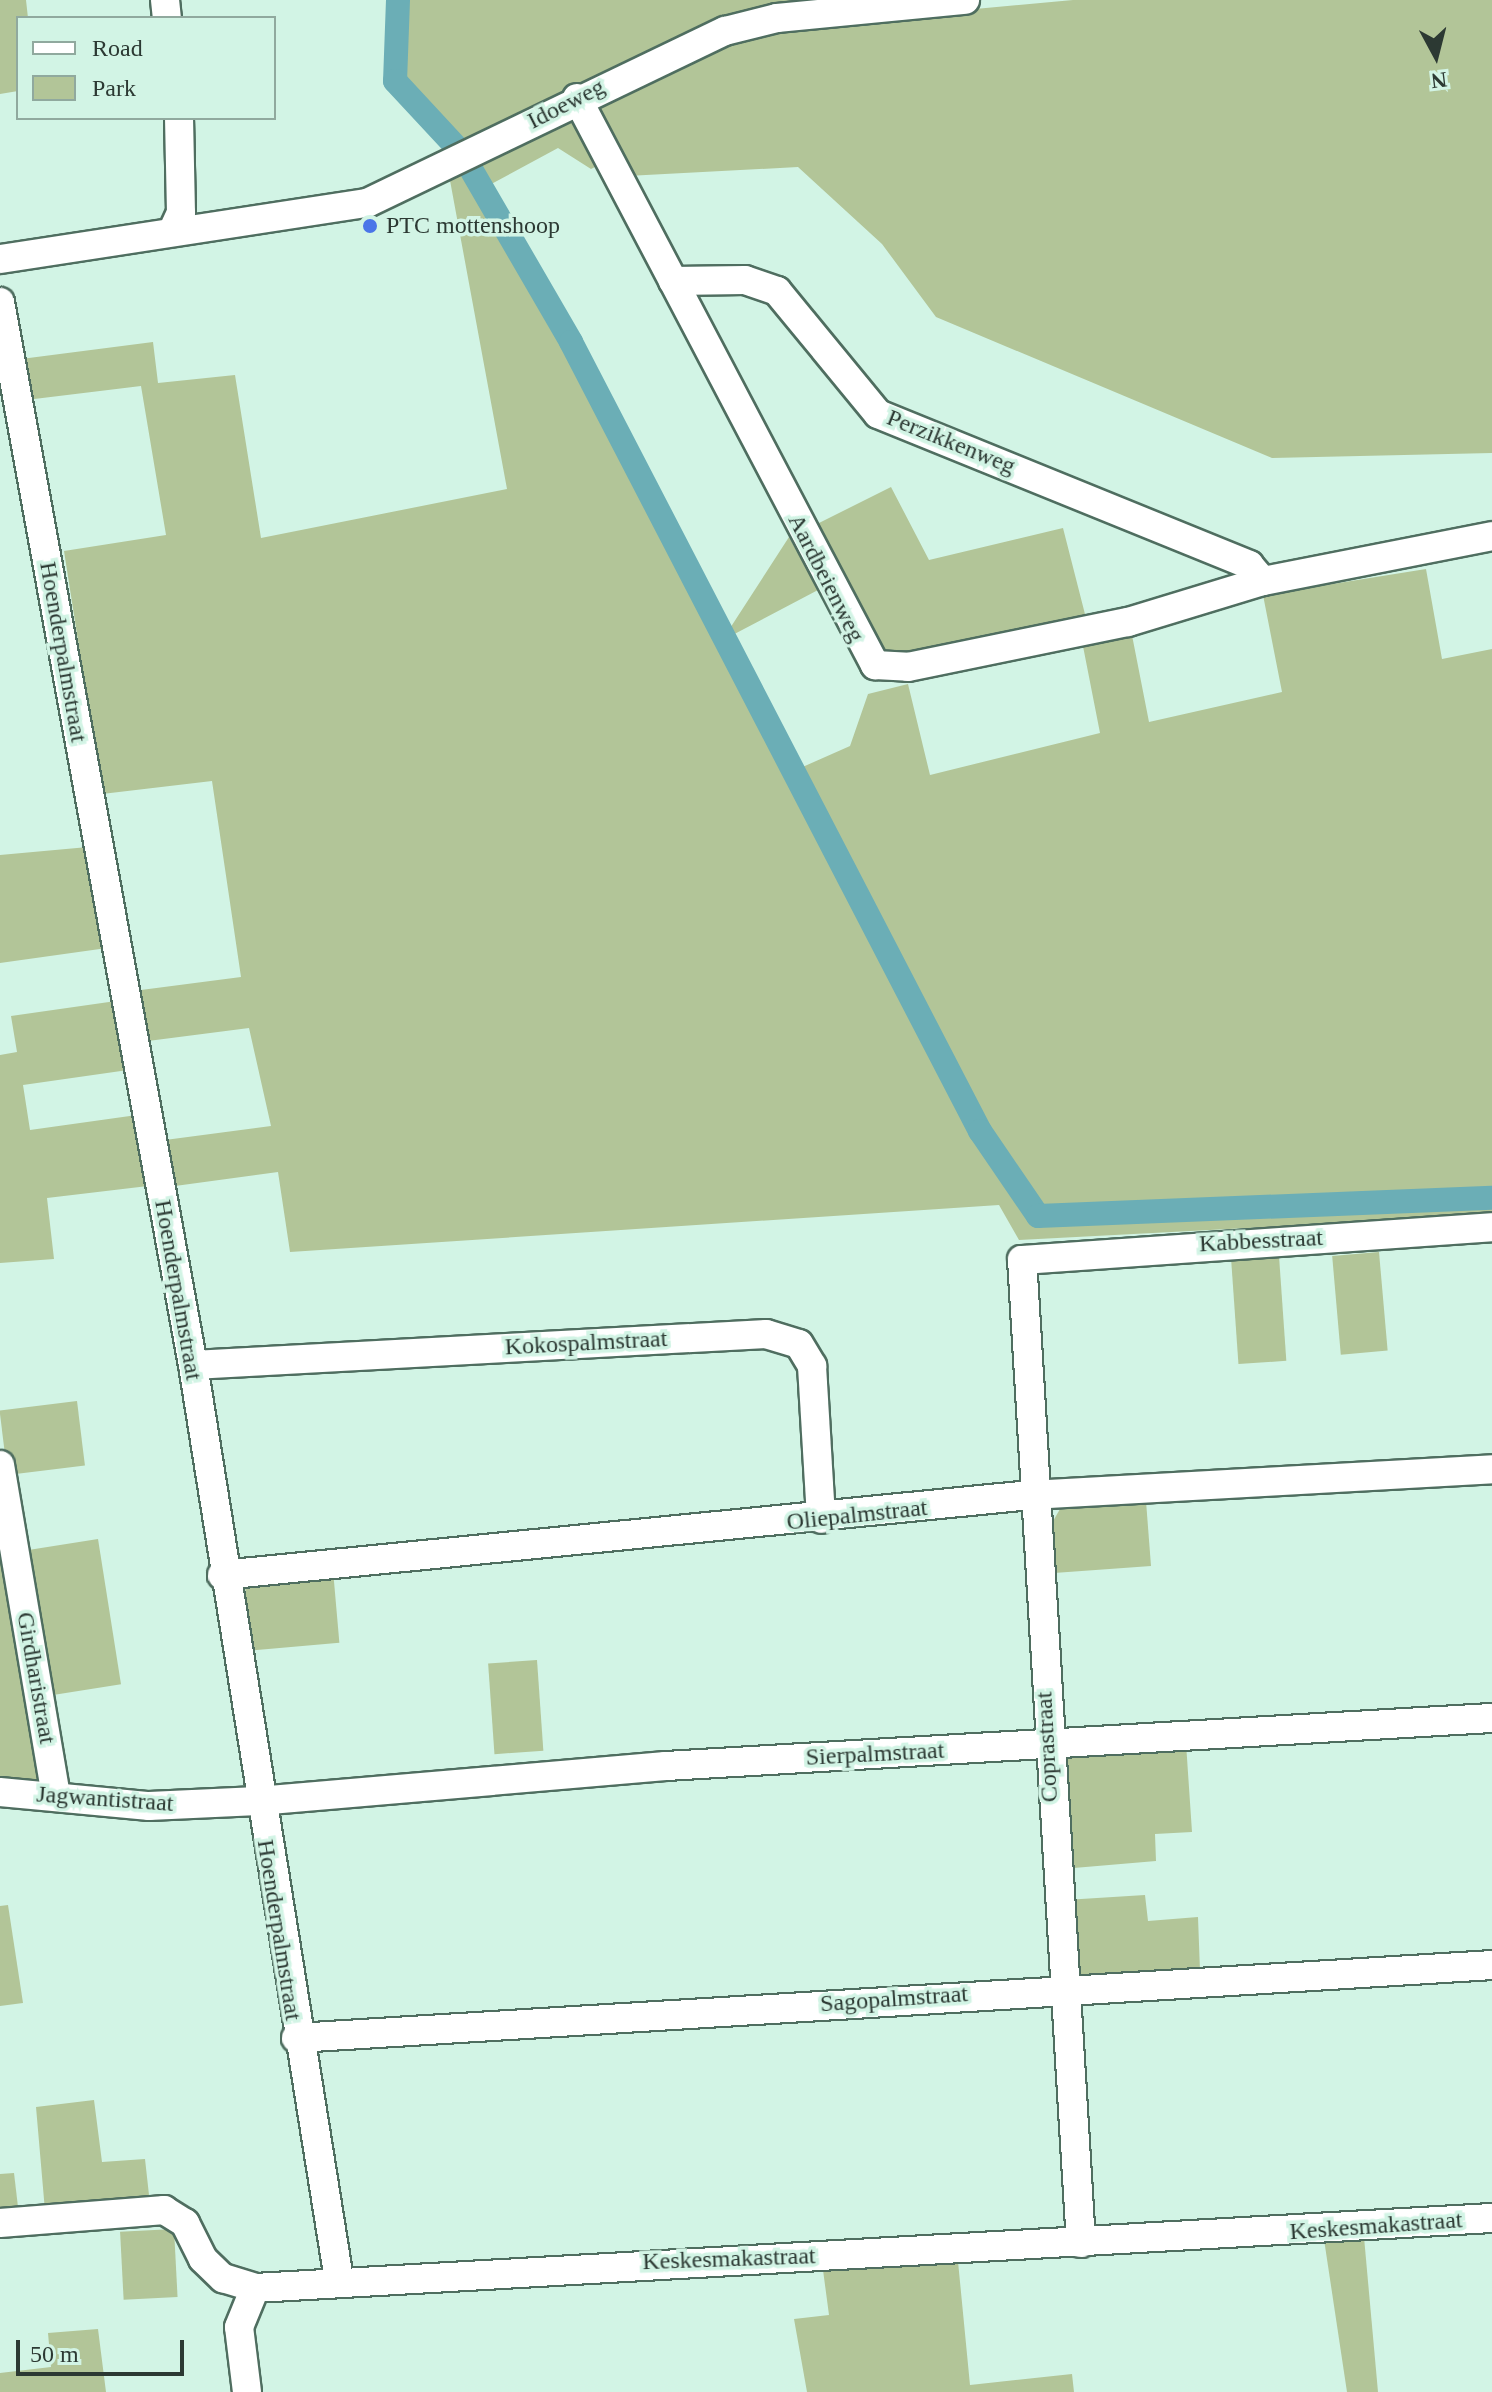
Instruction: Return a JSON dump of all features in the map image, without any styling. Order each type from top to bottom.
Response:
[{"type":"street","name":"Idoeweg","points":[[0,259],[173,230],[367,203],[473,153],[659,57],[751,24],[965,0]]},
{"type":"street","name":"Aardbeienweg","points":[[577,98],[875,665],[908,667],[1128,622],[1263,581],[1492,536]]},
{"type":"street","points":[[173,230],[181,213],[179,120]]},
{"type":"street","name":"Perzikkenweg","points":[[673,281],[745,280],[777,291],[878,414],[1249,565],[1263,581]]},
{"type":"street","name":"Hoenderpalmstraat","points":[[0,302],[193,1365],[258,1801],[339,2280]]},
{"type":"street","name":"Kabbesstraat","points":[[1030,1255],[1492,1227]]},
{"type":"street","name":"Coprastraat","points":[[1030,1255],[1019,1268],[1061,1988],[1081,2243]]},
{"type":"street","name":"Kokospalmstraat","points":[[193,1365],[766,1334],[799,1344],[812,1366],[821,1519]]},
{"type":"street","name":"Girdharistraat","points":[[0,1465],[56,1795]]},
{"type":"street","name":"Oliepalmstraat","points":[[222,1575],[821,1519],[1031,1495],[1492,1469]]},
{"type":"street","name":"Sierpalmstraat","points":[[258,1801],[1047,1744],[1492,1718]]},
{"type":"street","name":"Jagwantistraat","points":[[0,1792],[149,1806],[258,1801]]},
{"type":"street","name":"Sagopalmstraat","points":[[296,2038],[1061,1988],[1492,1965]]},
{"type":"street","name":"Keskesmakastraat","points":[[0,2223],[164,2210],[185,2223],[203,2259],[223,2278],[255,2288],[339,2280],[1081,2243],[1492,2218]]},
{"type":"street","points":[[247,2392],[239,2327],[255,2288]]},
{"type":"green space","points":[[0,0],[26,0],[28,16],[16,16],[16,91],[0,94]]},
{"type":"green space","points":[[398,0],[880,0],[802,7],[461,152],[395,81]]},
{"type":"green space","points":[[1073,0],[1492,0],[1492,453],[1272,458],[936,317],[882,244],[798,167],[627,176],[602,133],[597,106],[701,48],[782,27]]},
{"type":"green space","points":[[571,119],[585,130],[599,165],[591,169],[558,148],[482,189],[723,639],[789,537],[818,590],[723,640],[789,773],[850,746],[868,694],[908,684],[930,775],[1100,733],[1081,636],[1130,625],[1149,722],[1282,692],[1263,595],[1426,569],[1442,659],[1492,649],[1492,1215],[1019,1240],[999,1205],[290,1252],[278,1172],[175,1186],[165,1140],[271,1126],[249,1028],[148,1041],[141,990],[241,977],[212,781],[102,794],[64,551],[166,535],[141,386],[26,400],[21,359],[153,342],[158,383],[235,375],[261,538],[507,489],[449,175]]},
{"type":"green space","points":[[891,487],[929,560],[1063,528],[1087,622],[882,661],[809,528]]},
{"type":"green space","points":[[88,847],[107,948],[0,963],[0,855]]},
{"type":"green space","points":[[116,1001],[128,1070],[23,1085],[30,1130],[137,1115],[148,1186],[47,1198],[54,1259],[0,1263],[0,1055],[17,1052],[11,1016]]},
{"type":"green space","points":[[1379,1252],[1388,1351],[1341,1355],[1332,1256]]},
{"type":"green space","points":[[1279,1256],[1286,1361],[1238,1364],[1231,1259]]},
{"type":"green space","points":[[77,1401],[85,1466],[8,1475],[0,1410]]},
{"type":"green space","points":[[1146,1501],[1151,1566],[1054,1573],[1052,1523],[1060,1509]]},
{"type":"green space","points":[[0,1525],[40,1776],[33,1782],[0,1778]]},
{"type":"green space","points":[[98,1539],[121,1684],[42,1697],[19,1552]]},
{"type":"green space","points":[[333,1570],[339,1643],[251,1650],[244,1578]]},
{"type":"green space","points":[[537,1660],[543,1751],[494,1754],[488,1663]]},
{"type":"green space","points":[[1186,1743],[1192,1832],[1155,1834],[1156,1861],[1062,1869],[1066,1757]]},
{"type":"green space","points":[[1145,1895],[1148,1921],[1198,1917],[1200,1971],[1079,1976],[1065,1900]]},
{"type":"green space","points":[[8,1905],[23,2003],[0,2006],[0,1906]]},
{"type":"green space","points":[[94,2100],[102,2162],[145,2159],[150,2204],[45,2211],[36,2107]]},
{"type":"green space","points":[[14,2173],[18,2207],[0,2209],[0,2174]]},
{"type":"green space","points":[[1322,2226],[1363,2226],[1378,2392],[1347,2392]]},
{"type":"green space","points":[[174,2229],[178,2297],[124,2300],[120,2232]]},
{"type":"green space","points":[[957,2251],[970,2385],[1072,2374],[1074,2392],[807,2392],[794,2319],[829,2315],[821,2255]]},
{"type":"green space","points":[[98,2329],[106,2392],[0,2392],[0,2373],[51,2367],[48,2333]]},
{"type":"waterway","points":[[398,0],[395,81],[461,152],[571,342],[980,1131],[1038,1216],[1492,1198]]},
{"type":"place","name":"PTC mottenshoop","points":[[370,226]]}]
